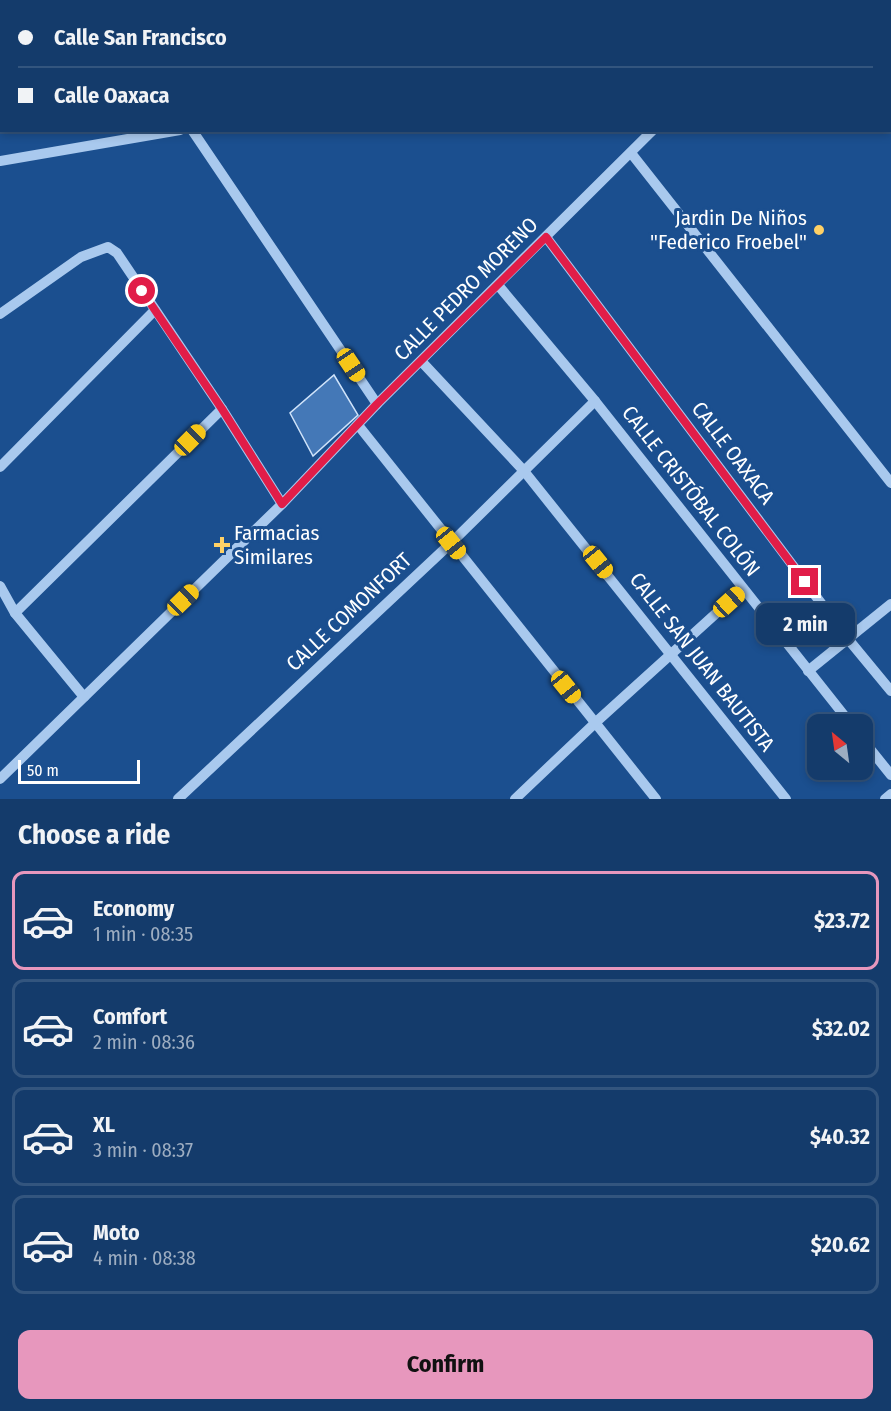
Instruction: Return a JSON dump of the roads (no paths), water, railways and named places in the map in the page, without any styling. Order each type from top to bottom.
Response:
[{"type":"street","points":[[0,161],[168,132]]},
{"type":"street","points":[[193,132],[377,404]]},
{"type":"street","name":"CALLE PEDRO MORENO","points":[[0,779],[282,504],[377,404],[651,132]]},
{"type":"street","points":[[631,153],[891,483]]},
{"type":"street","name":"CALLE OAXACA","points":[[546,237],[848,639],[891,691]]},
{"type":"street","points":[[0,314],[81,257],[108,247],[117,252],[222,409],[282,504]]},
{"type":"street","name":"CALLE CRISTÓBAL COLÓN","points":[[498,285],[595,401],[843,714]]},
{"type":"street","points":[[0,467],[154,310]]},
{"type":"street","name":"CALLE SAN JUAN BAUTISTA","points":[[421,361],[524,471],[786,799]]},
{"type":"street","name":"CALLE COMONFORT","points":[[178,799],[451,543],[595,401]]},
{"type":"street","points":[[15,613],[222,409]]},
{"type":"street","points":[[358,425],[656,799]]},
{"type":"street","points":[[0,586],[15,613],[84,697]]},
{"type":"street","points":[[515,799],[743,589]]},
{"type":"street","points":[[808,671],[891,604]]},
{"type":"street","points":[[873,753],[891,775]]},
{"type":"street","points":[[885,799],[891,794]]},
{"type":"place","name":"Jardin De Niños \"Federico Froebel\"","points":[[819,230]]},
{"type":"place","name":"Farmacias Similares","points":[[222,545]]}]
